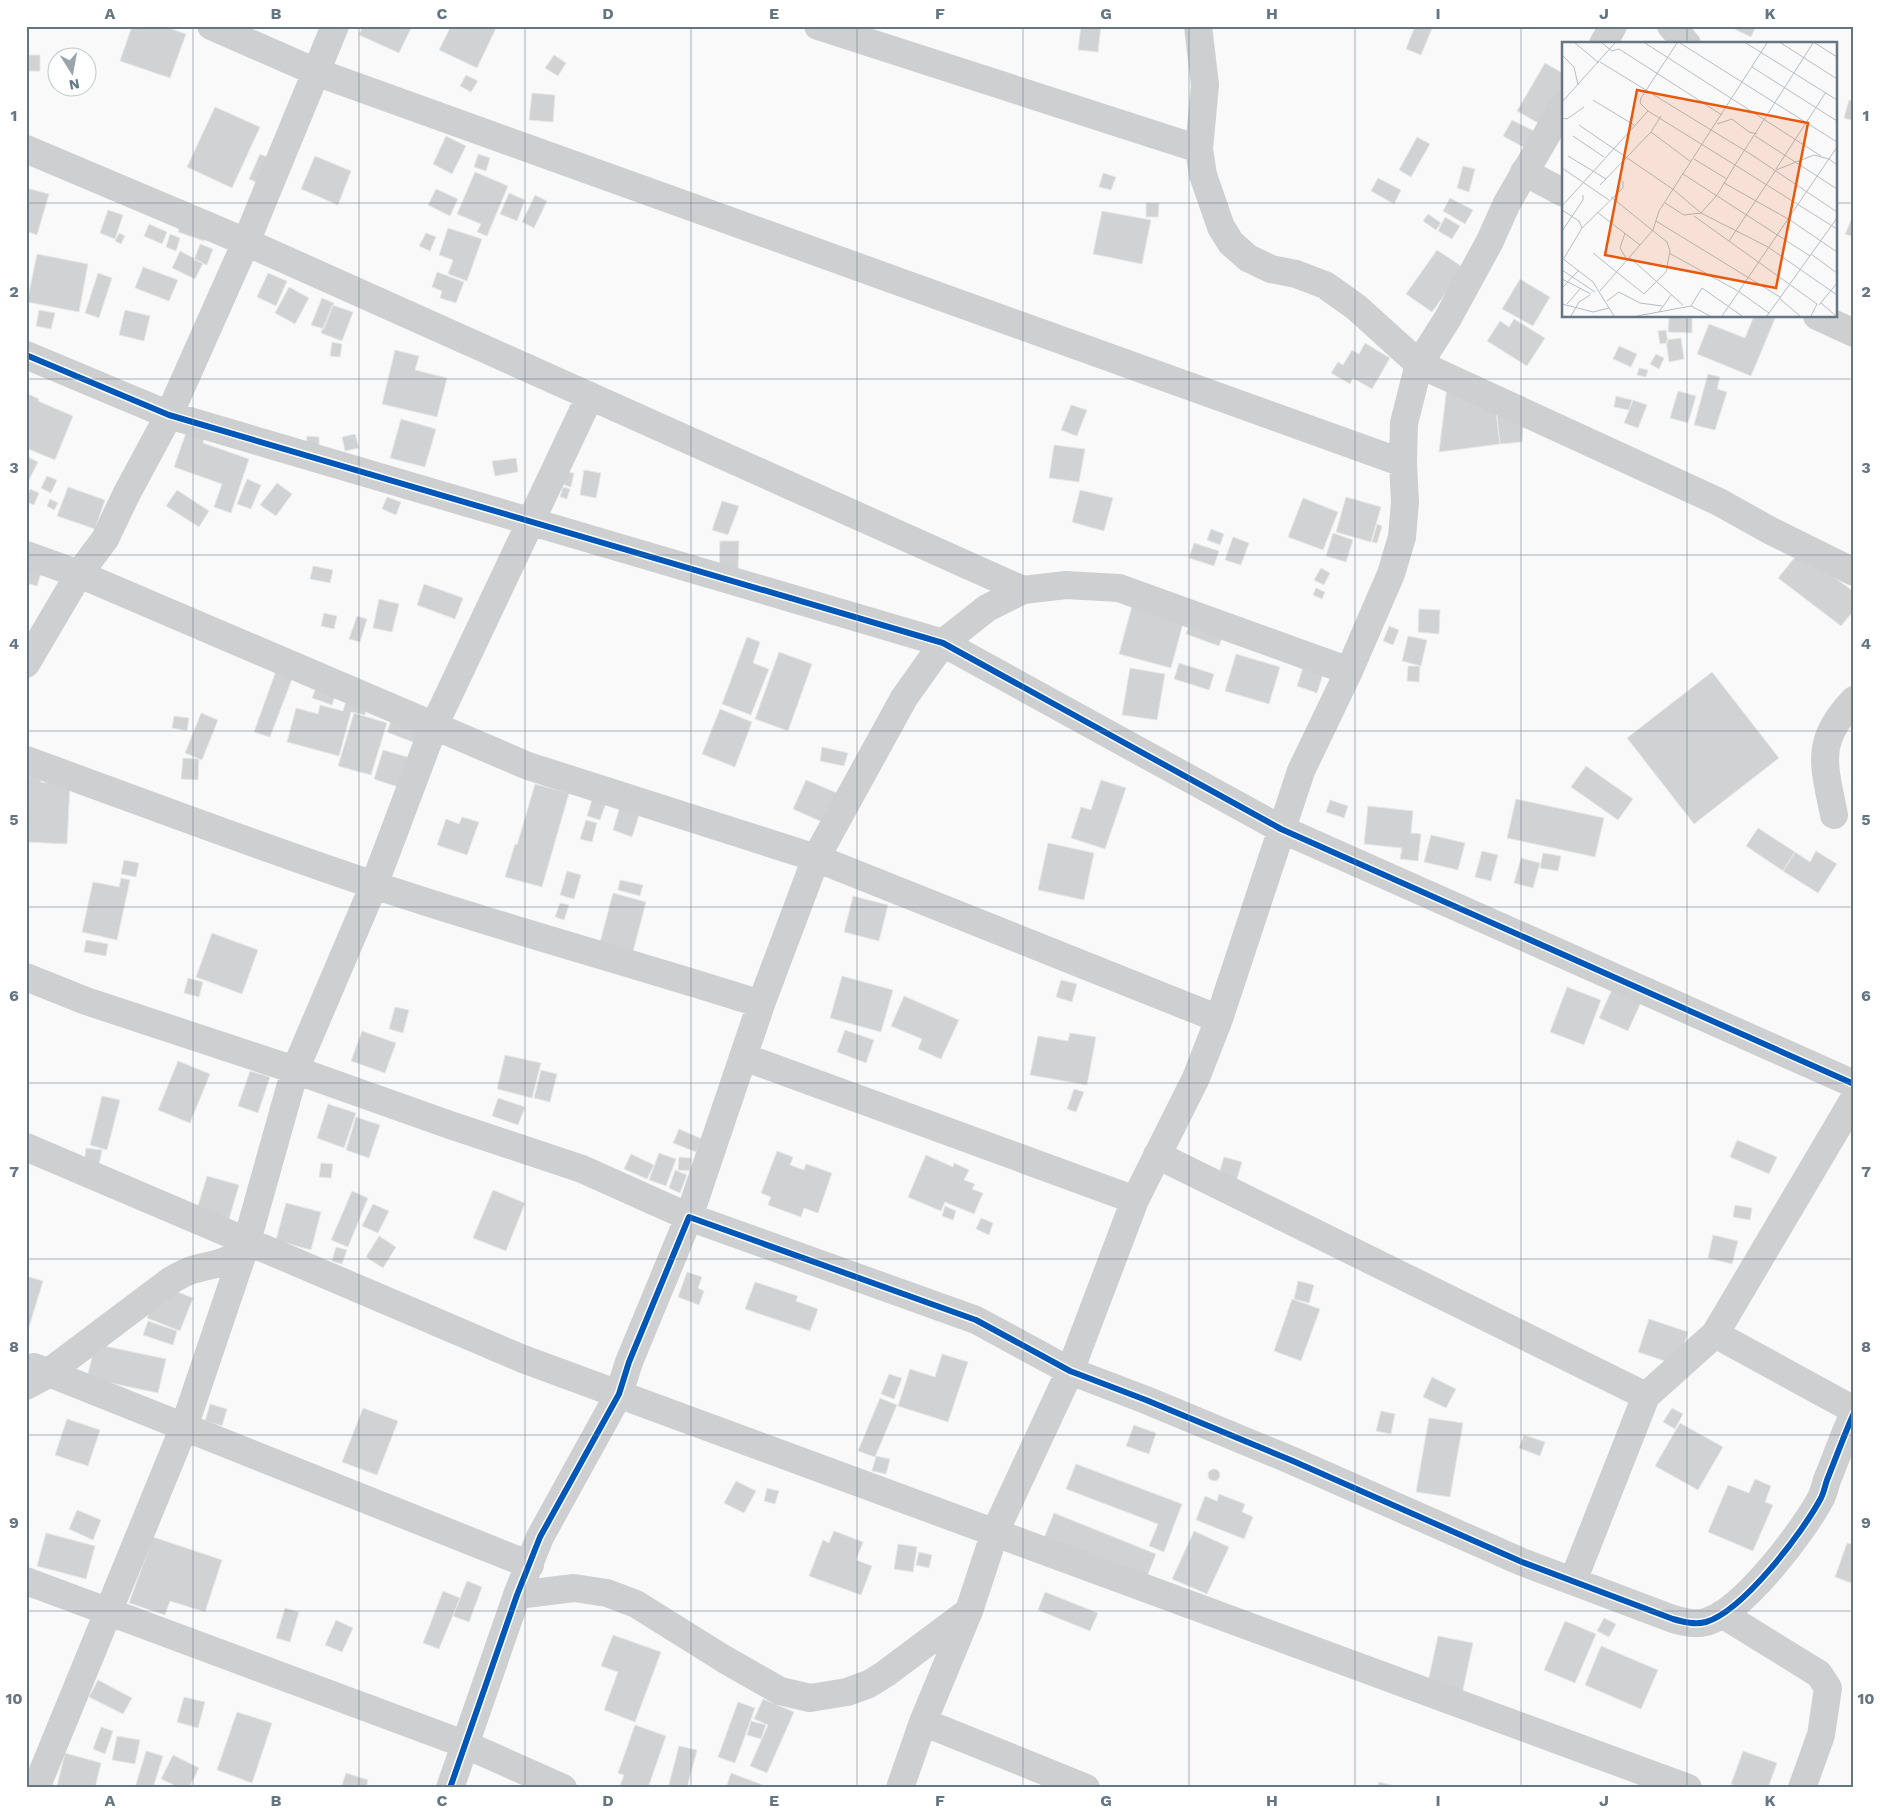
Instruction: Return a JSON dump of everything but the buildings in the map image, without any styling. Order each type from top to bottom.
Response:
[{"type":"street","points":[[210,26],[316,72],[1403,462]]},
{"type":"street","points":[[26,664],[79,574],[105,540],[127,493],[169,415],[246,242],[335,26]]},
{"type":"street","points":[[818,26],[1198,149]]},
{"type":"street","points":[[1198,26],[1205,86],[1198,149],[1203,175],[1221,227],[1232,243],[1248,258],[1271,269],[1296,274],[1325,285],[1356,308],[1419,364],[1719,502],[1771,531],[1854,572]]},
{"type":"street","points":[[1604,42],[1613,26]]},
{"type":"street","points":[[1670,26],[1685,42]]},
{"type":"street","points":[[900,1788],[923,1722],[969,1611],[995,1532],[1070,1371],[1135,1200],[1196,1078],[1219,1019],[1301,771],[1349,671],[1391,574],[1402,537],[1405,502],[1404,423],[1419,364],[1448,318],[1524,172],[1562,108]]},
{"type":"street","points":[[26,149],[246,242],[1023,590]]},
{"type":"street","points":[[1524,172],[1562,192]]},
{"type":"street","points":[[1821,318],[1854,334]]},
{"type":"street","points":[[26,355],[169,415],[943,643],[1281,829],[1854,1084]]},
{"type":"street","points":[[36,1788],[184,1427],[247,1241],[295,1070],[374,885],[434,726],[590,396]]},
{"type":"street","points":[[26,555],[79,574],[528,766],[816,858],[1219,1019]]},
{"type":"street","points":[[450,1788],[516,1595],[540,1537],[619,1394],[629,1362],[690,1217],[761,1004],[816,858],[904,698],[943,643],[987,608],[1023,590],[1066,585],[1119,588],[1349,671]]},
{"type":"street","points":[[1834,815],[1824,764],[1826,740],[1835,724],[1854,700]]},
{"type":"street","points":[[26,760],[374,885],[579,950],[672,976],[761,1004]]},
{"type":"street","points":[[26,977],[86,1001],[295,1070],[582,1169],[690,1217],[976,1320],[1070,1371],[1284,1457],[1522,1562],[1673,1619],[1692,1624],[1707,1622],[1722,1614],[1758,1583],[1774,1566],[1813,1512],[1822,1496],[1851,1425],[1715,1334]]},
{"type":"street","points":[[744,1057],[1135,1200]]},
{"type":"street","points":[[1573,1581],[1646,1396],[1715,1334],[1854,1099]]},
{"type":"street","points":[[26,1147],[523,1359],[1688,1788]]},
{"type":"street","points":[[1157,1156],[1646,1396]]},
{"type":"street","points":[[33,1374],[170,1281],[190,1271],[232,1259],[241,1251],[247,1241]]},
{"type":"street","points":[[33,1374],[184,1427],[530,1565]]},
{"type":"street","points":[[26,1581],[464,1744],[563,1788]]},
{"type":"street","points":[[516,1595],[574,1588],[607,1592],[636,1604],[724,1659],[780,1691],[810,1698],[847,1692],[869,1684],[969,1611]]},
{"type":"street","points":[[1722,1614],[1820,1674],[1828,1688],[1821,1736],[1802,1788]]},
{"type":"street","points":[[923,1722],[1086,1788]]},
{"type":"cycle path","points":[[26,355],[169,415],[943,643],[1281,829],[1854,1084]]},
{"type":"cycle path","points":[[450,1788],[517,1595],[540,1537],[619,1394],[629,1362],[689,1217],[976,1320],[1070,1371],[1146,1400],[1293,1461],[1522,1562],[1685,1622],[1702,1623],[1721,1615],[1737,1603],[1771,1569],[1801,1530],[1821,1498],[1854,1413]]}]
